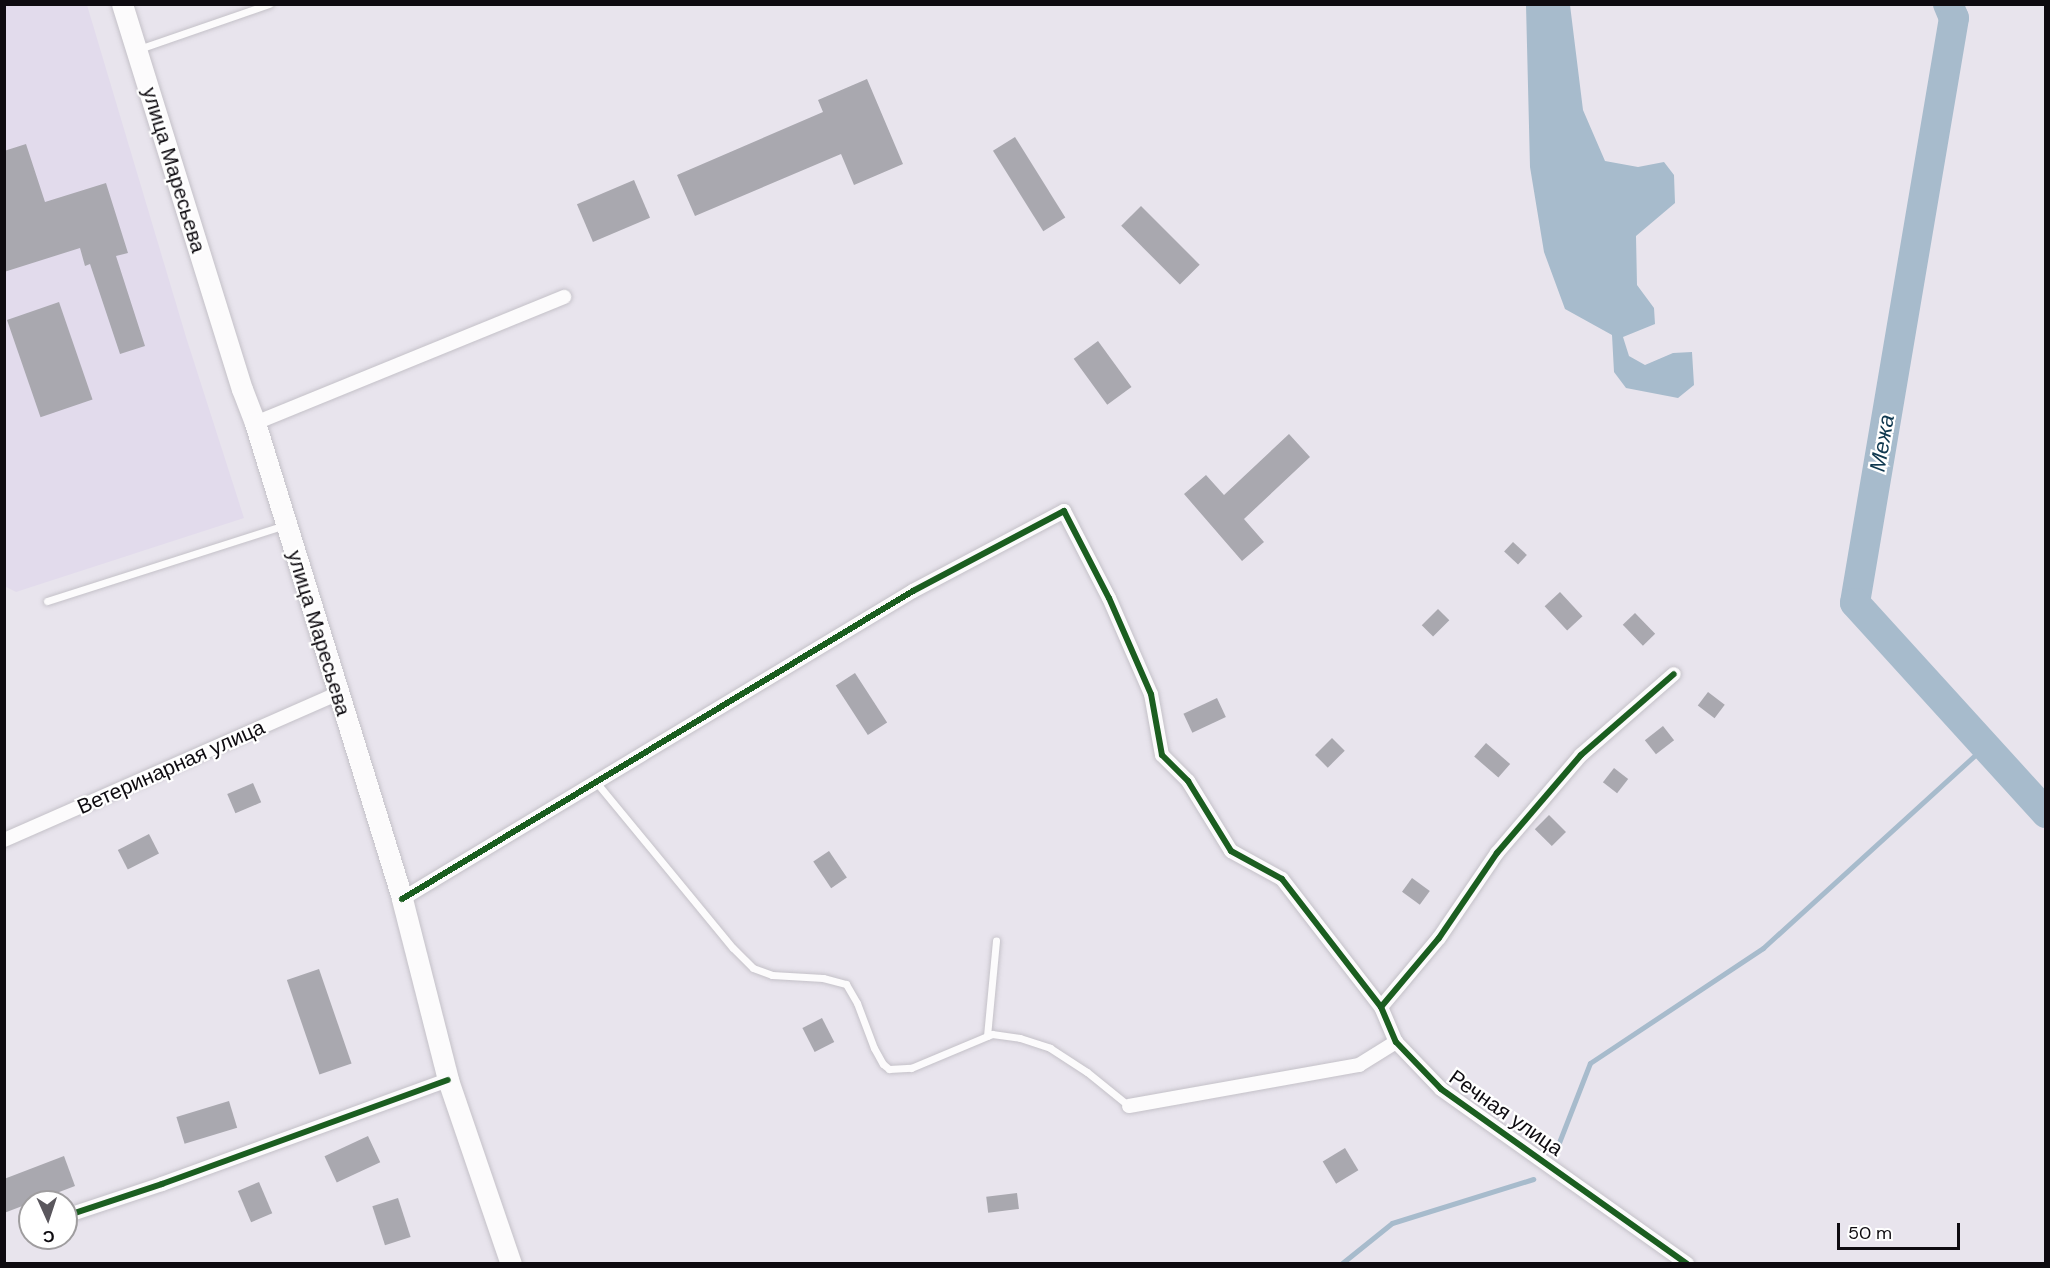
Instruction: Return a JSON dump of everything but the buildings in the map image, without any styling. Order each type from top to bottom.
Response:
[{"type":"main road","name":"улица Маресьева","points":[[122,4],[242,389],[255,423],[402,899],[448,1080],[512,1263]]},
{"type":"street","points":[[255,423],[564,297]]},
{"type":"street","name":"Речная улица","points":[[596,783],[913,591],[1064,511],[1109,598],[1150,694],[1162,755],[1188,781],[1231,851],[1282,879],[1382,1007],[1396,1042],[1441,1089],[1536,1154],[1686,1263]]},
{"type":"street","points":[[1382,1007],[1439,939],[1497,853],[1581,755],[1674,674]]},
{"type":"street","name":"Ветеринарная улица","points":[[4,840],[337,694]]},
{"type":"street","points":[[402,899],[596,783]]},
{"type":"street","points":[[1129,1106],[1359,1065],[1396,1042]]},
{"type":"street","points":[[78,1212],[162,1185],[448,1080]]},
{"type":"lane","points":[[137,50],[269,4]]},
{"type":"lane","points":[[47,601],[285,525]]},
{"type":"lane","points":[[596,783],[733,948],[753,968],[783,977],[823,978],[846,984],[858,1003],[874,1048],[889,1069],[911,1068],[987,1036],[1020,1038],[1050,1048],[1087,1072],[1129,1106]]},
{"type":"lane","points":[[987,1036],[996,940]]},
{"type":"shaded area","points":[[4,5],[87,5],[186,337],[244,518],[16,592],[4,586]]},
{"type":"water","points":[[1526,5],[1570,5],[1583,110],[1605,161],[1638,167],[1664,162],[1674,175],[1675,203],[1636,236],[1637,285],[1654,308],[1655,324],[1623,337],[1629,356],[1645,365],[1673,353],[1692,352],[1694,385],[1678,398],[1626,388],[1614,372],[1612,335],[1565,309],[1544,252],[1530,167]]},
{"type":"waterway","name":"Межа","points":[[1948,4],[1954,18],[1855,603],[2046,813]]},
{"type":"waterway","points":[[1558,1145],[1590,1063],[1763,948],[1985,746]]},
{"type":"waterway","points":[[1341,1264],[1392,1223],[1533,1179]]},
{"type":"cycle path","points":[[402,899],[913,591],[1064,511],[1109,598],[1151,694],[1162,755],[1188,781],[1231,851],[1282,879],[1381,1007],[1396,1042],[1441,1089],[1687,1264]]},
{"type":"cycle path","points":[[1381,1007],[1439,938],[1497,853],[1581,755],[1674,674]]},
{"type":"cycle path","points":[[78,1212],[162,1184],[448,1080]]}]
